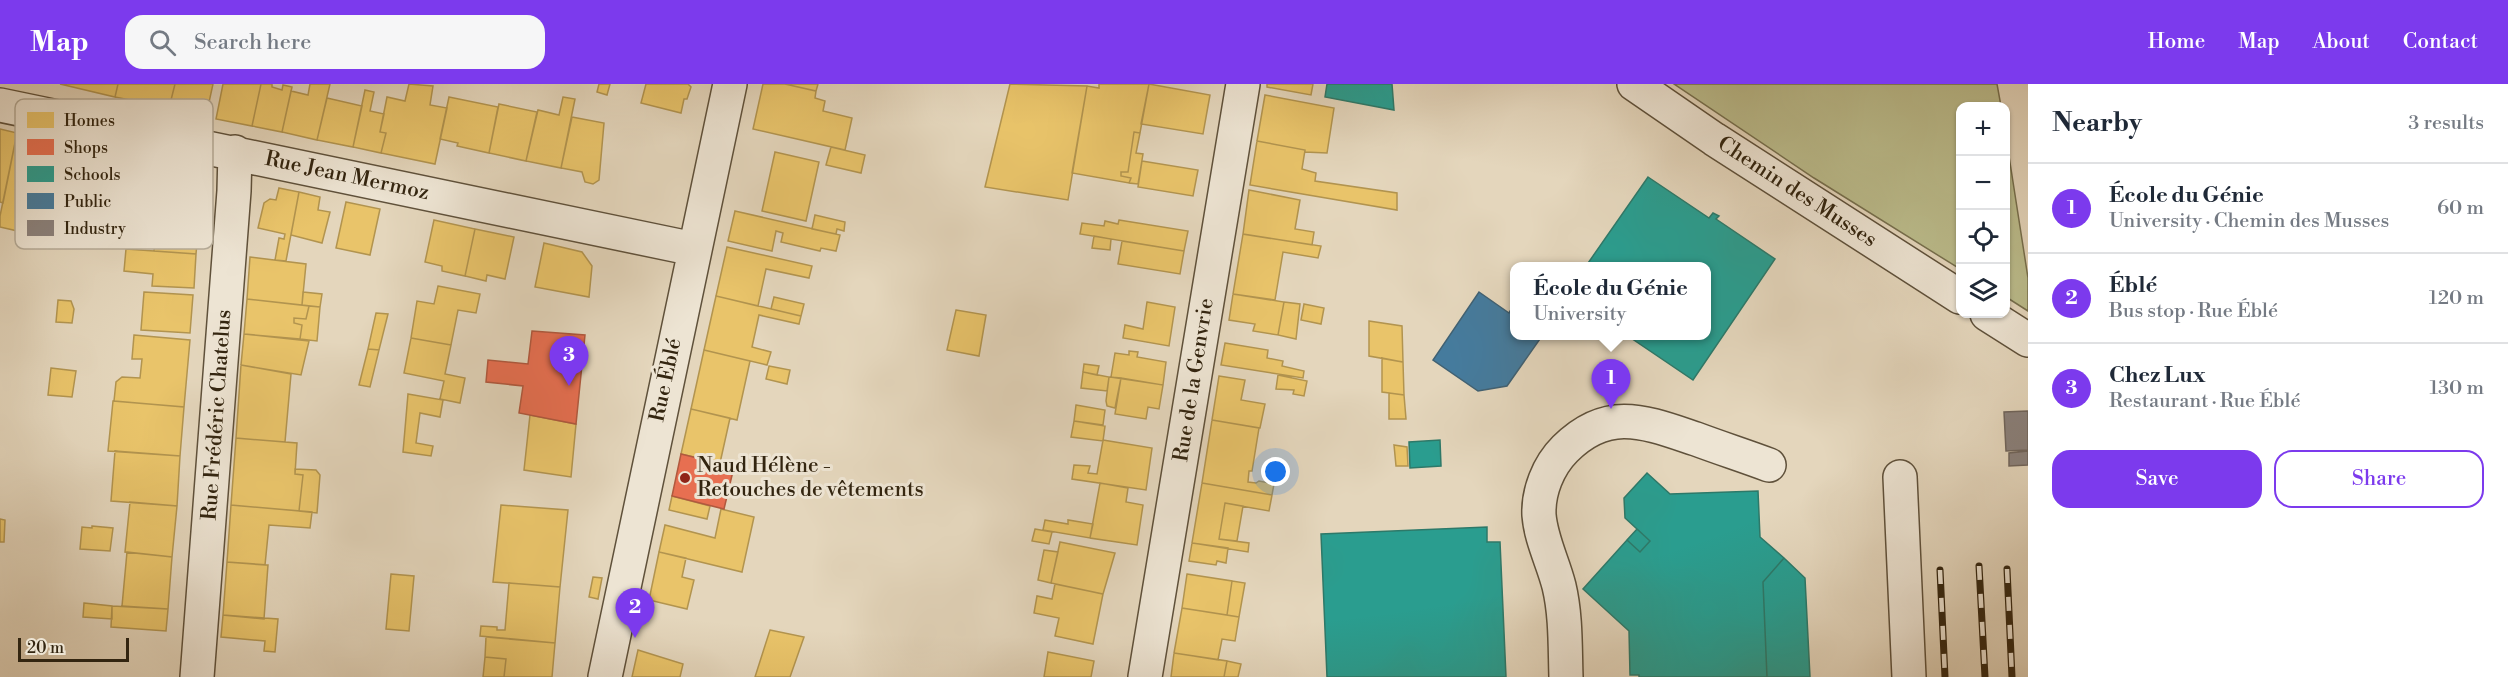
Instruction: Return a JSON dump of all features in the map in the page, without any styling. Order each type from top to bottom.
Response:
[{"type":"street","name":"Rue Éblé","points":[[605,677],[730,84]]},
{"type":"street","name":"Rue de la Genvrie","points":[[1145,677],[1243,84]]},
{"type":"street","name":"Chemin des Musses","points":[[1634,84],[1714,139],[1956,294]]},
{"type":"street","name":"Rue Jean Mermoz","points":[[0,105],[15,108]]},
{"type":"street","name":"Rue Jean Mermoz","points":[[213,148],[694,249]]},
{"type":"street","name":"Rue Frédéric Chatelus","points":[[197,677],[234,191],[235,152]]},
{"type":"street","points":[[1993,318],[2028,340]]},
{"type":"street","points":[[1566,677],[1563,614],[1559,588],[1542,535],[1539,514],[1544,483],[1559,455],[1574,440],[1592,429],[1612,422],[1633,420],[1653,424],[1769,465]]},
{"type":"street","points":[[1900,477],[1909,677]]},
{"type":"green space","points":[[1674,84],[1997,84],[2000,102],[1956,102],[1956,267],[1814,178]]},
{"type":"green space","points":[[2010,163],[2028,278],[2028,311],[2010,300]]},
{"type":"building: Homes","points":[[60,84],[118,84],[115,97]]},
{"type":"building: Homes","points":[[118,84],[175,84],[171,99],[115,97]]},
{"type":"building: Homes","points":[[175,84],[213,84],[210,99],[171,99]]},
{"type":"building: Homes","points":[[223,84],[261,84],[252,126],[216,119]]},
{"type":"building: Homes","points":[[261,84],[272,84],[272,87],[282,90],[283,85],[292,87],[282,132],[252,126]]},
{"type":"building: Homes","points":[[310,84],[330,84],[317,140],[282,132],[291,91],[308,95]]},
{"type":"building: Homes","points":[[409,84],[433,86],[430,105],[447,108],[435,164],[381,153],[386,133],[380,132],[387,97],[405,101]]},
{"type":"building: Homes","points":[[599,84],[610,84],[607,95],[597,92]]},
{"type":"building: Homes","points":[[646,84],[688,84],[691,87],[687,99],[684,99],[681,113],[641,103]]},
{"type":"building: Homes","points":[[763,84],[785,84],[816,91],[815,98],[825,101],[823,111],[852,118],[845,150],[753,129]]},
{"type":"building: Homes","points":[[785,84],[818,84],[816,91]]},
{"type":"building: Homes","points":[[1010,84],[1087,86],[1068,200],[985,187]]},
{"type":"building: Homes","points":[[1099,84],[1149,84],[1140,133],[1134,132],[1128,172],[1121,172],[1121,176],[1131,178],[1129,183],[1072,173],[1087,86],[1099,88]]},
{"type":"building: Homes","points":[[1149,84],[1210,95],[1203,134],[1141,124]]},
{"type":"building: Homes","points":[[1267,84],[1313,84],[1311,95],[1267,87]]},
{"type":"building: Homes","points":[[365,90],[374,92],[370,111],[384,114],[380,132],[386,133],[381,153],[353,147]]},
{"type":"building: Homes","points":[[1265,95],[1334,108],[1327,153],[1305,152],[1305,150],[1257,141]]},
{"type":"building: Homes","points":[[449,97],[498,107],[489,153],[457,146],[458,143],[440,139]]},
{"type":"building: Homes","points":[[563,97],[575,99],[561,168],[526,161],[538,110],[559,115]]},
{"type":"building: Homes","points":[[327,98],[362,106],[353,147],[317,140]]},
{"type":"building: Homes","points":[[499,104],[537,112],[526,161],[489,153]]},
{"type":"building: Homes","points":[[572,117],[604,123],[599,180],[593,184],[585,182],[582,172],[561,168]]},
{"type":"building: Homes","points":[[0,129],[15,133],[15,143],[3,203],[0,202]]},
{"type":"building: Homes","points":[[1134,132],[1140,133],[1136,153],[1143,154],[1138,184],[1129,183],[1131,178],[1121,176],[1121,172],[1128,172]]},
{"type":"building: Homes","points":[[1257,141],[1305,150],[1302,169],[1316,173],[1315,181],[1397,193],[1397,210],[1250,185]]},
{"type":"building: Homes","points":[[15,143],[15,230],[0,227],[0,216]]},
{"type":"building: Homes","points":[[831,147],[865,155],[861,173],[826,165]]},
{"type":"building: Homes","points":[[775,152],[819,162],[806,221],[762,211]]},
{"type":"building: Homes","points":[[1142,161],[1198,170],[1193,196],[1138,187]]},
{"type":"building: Homes","points":[[279,188],[299,192],[286,261],[275,260],[279,238],[284,239],[285,234],[258,228],[264,203],[270,199],[276,200]]},
{"type":"building: Homes","points":[[1249,190],[1300,200],[1295,229],[1314,232],[1312,245],[1243,234]]},
{"type":"building: Homes","points":[[299,192],[320,197],[318,210],[330,212],[322,243],[291,235]]},
{"type":"building: Homes","points":[[346,202],[380,209],[370,255],[336,248]]},
{"type":"building: Homes","points":[[735,211],[840,235],[836,251],[821,248],[820,251],[781,242],[783,233],[776,231],[772,251],[728,241]]},
{"type":"building: Homes","points":[[815,215],[845,222],[844,231],[837,229],[836,234],[812,229]]},
{"type":"building: Homes","points":[[434,220],[475,229],[465,276],[442,271],[442,266],[425,262]]},
{"type":"building: Homes","points":[[1119,220],[1188,231],[1184,251],[1080,234],[1082,223],[1104,226],[1105,221],[1118,224]]},
{"type":"building: Homes","points":[[475,229],[514,237],[505,279],[487,275],[486,281],[465,276]]},
{"type":"building: Homes","points":[[1243,234],[1321,246],[1318,258],[1283,252],[1275,300],[1233,294]]},
{"type":"building: Homes","points":[[1094,236],[1111,239],[1110,250],[1092,248]]},
{"type":"building: Homes","points":[[1122,241],[1184,251],[1180,274],[1118,264]]},
{"type":"building: Homes","points":[[544,243],[582,252],[592,266],[589,297],[535,287]]},
{"type":"building: Homes","points":[[727,247],[812,266],[809,278],[766,269],[758,306],[716,296]]},
{"type":"building: Homes","points":[[126,249],[196,254],[194,288],[152,286],[153,274],[124,271]]},
{"type":"building: Homes","points":[[154,249],[196,249],[196,254],[154,251]]},
{"type":"building: Homes","points":[[250,257],[306,264],[302,305],[247,299]]},
{"type":"building: Homes","points":[[438,286],[480,294],[476,313],[458,310],[451,345],[411,338],[417,301],[434,304]]},
{"type":"building: Homes","points":[[144,292],[193,295],[190,333],[141,330]]},
{"type":"building: Homes","points":[[303,292],[322,294],[320,307],[302,305]]},
{"type":"building: Homes","points":[[1233,294],[1284,302],[1278,335],[1253,331],[1255,324],[1229,320]]},
{"type":"building: Homes","points":[[716,296],[801,316],[799,324],[759,315],[752,347],[771,352],[767,365],[704,350]]},
{"type":"building: Homes","points":[[774,297],[804,304],[801,316],[771,309]]},
{"type":"building: Homes","points":[[247,299],[309,306],[306,319],[294,318],[294,323],[302,325],[300,339],[244,334]]},
{"type":"building: Homes","points":[[58,300],[71,301],[74,309],[72,323],[56,322]]},
{"type":"building: Homes","points":[[1147,302],[1175,307],[1169,346],[1123,338],[1125,325],[1143,329]]},
{"type":"building: Homes","points":[[1284,302],[1300,304],[1296,339],[1278,335]]},
{"type":"building: Homes","points":[[1304,304],[1324,308],[1321,324],[1301,320]]},
{"type":"building: Homes","points":[[309,306],[320,307],[317,341],[300,339],[302,325],[294,323],[294,318],[306,319]]},
{"type":"building: Homes","points":[[956,310],[986,315],[979,356],[947,350]]},
{"type":"building: Homes","points":[[376,313],[388,314],[379,350],[368,349]]},
{"type":"building: Homes","points":[[1369,321],[1402,326],[1403,362],[1369,356]]},
{"type":"building: Homes","points":[[244,334],[309,341],[301,375],[241,365]]},
{"type":"building: Homes","points":[[134,335],[190,340],[184,407],[114,401],[116,382],[122,377],[140,378],[142,359],[132,359]]},
{"type":"building: Homes","points":[[411,338],[451,345],[445,374],[465,378],[460,403],[440,399],[444,381],[404,373]]},
{"type":"building: Homes","points":[[1225,343],[1268,350],[1267,358],[1283,361],[1282,366],[1304,371],[1303,378],[1221,365]]},
{"type":"building: Homes","points":[[368,349],[379,350],[370,387],[359,385]]},
{"type":"building: Homes","points":[[704,350],[750,361],[737,420],[691,409]]},
{"type":"building: Homes","points":[[1129,351],[1138,352],[1137,357],[1166,362],[1163,385],[1111,377],[1115,353],[1129,355]]},
{"type":"building: Homes","points":[[1382,358],[1403,362],[1404,395],[1382,392]]},
{"type":"building: Homes","points":[[1084,364],[1099,366],[1097,375],[1083,372]]},
{"type":"building: Homes","points":[[241,365],[291,374],[285,442],[236,438]]},
{"type":"building: Homes","points":[[769,366],[790,370],[787,384],[766,379]]},
{"type":"building: Homes","points":[[51,368],[76,371],[72,397],[48,395]]},
{"type":"building: Homes","points":[[1083,372],[1109,377],[1107,391],[1081,388]]},
{"type":"building: Homes","points":[[1278,375],[1307,381],[1304,396],[1293,394],[1294,390],[1276,389]]},
{"type":"building: Homes","points":[[1219,376],[1245,380],[1241,400],[1265,404],[1260,428],[1212,420]]},
{"type":"building: Homes","points":[[1109,377],[1121,378],[1115,408],[1107,406],[1106,401]]},
{"type":"building: Homes","points":[[1121,378],[1163,385],[1159,409],[1148,407],[1146,419],[1115,414]]},
{"type":"building: Homes","points":[[1389,393],[1404,395],[1406,419],[1389,419]]},
{"type":"building: Homes","points":[[408,394],[443,400],[440,417],[420,413],[416,443],[433,446],[431,456],[403,452]]},
{"type":"building: Homes","points":[[113,401],[184,407],[180,456],[108,451]]},
{"type":"building: Homes","points":[[1076,405],[1105,410],[1103,425],[1074,421]]},
{"type":"building: Homes","points":[[691,409],[730,418],[720,463],[681,454]]},
{"type":"building: Homes","points":[[530,415],[576,424],[571,477],[524,470]]},
{"type":"building: Homes","points":[[1212,420],[1259,428],[1248,482],[1259,481],[1274,484],[1272,495],[1202,483]]},
{"type":"building: Homes","points":[[1074,421],[1105,426],[1103,441],[1071,437]]},
{"type":"building: Homes","points":[[236,438],[297,443],[295,474],[303,475],[299,511],[231,505]]},
{"type":"building: Homes","points":[[1103,440],[1152,448],[1146,490],[1072,479],[1074,465],[1090,466],[1088,473],[1097,474]]},
{"type":"building: Homes","points":[[1394,445],[1407,447],[1408,466],[1396,466]]},
{"type":"building: Homes","points":[[115,451],[180,456],[177,506],[111,501]]},
{"type":"building: Homes","points":[[295,469],[316,470],[320,475],[317,513],[299,511],[303,475],[295,474]]},
{"type":"building: Homes","points":[[1100,483],[1128,488],[1126,502],[1143,505],[1137,545],[1090,538]]},
{"type":"building: Homes","points":[[1202,483],[1272,495],[1269,511],[1225,503],[1219,539],[1249,543],[1248,552],[1192,543]]},
{"type":"building: Homes","points":[[672,496],[710,506],[707,519],[669,510]]},
{"type":"building: Homes","points":[[130,502],[177,506],[172,557],[125,552]]},
{"type":"building: Homes","points":[[1225,503],[1243,506],[1237,541],[1219,539]]},
{"type":"building: Homes","points":[[231,505],[312,512],[310,528],[269,525],[265,565],[227,562]]},
{"type":"building: Homes","points":[[501,505],[568,510],[560,587],[493,582]]},
{"type":"building: Homes","points":[[721,509],[754,517],[742,572],[659,552],[665,525],[715,538]]},
{"type":"building: Homes","points":[[0,519],[5,520],[4,542],[0,542]]},
{"type":"building: Homes","points":[[1045,520],[1068,524],[1068,520],[1093,524],[1090,538],[1043,530]]},
{"type":"building: Homes","points":[[92,526],[113,528],[110,551],[80,549],[82,527],[92,528]]},
{"type":"building: Homes","points":[[1035,529],[1052,532],[1049,544],[1032,541]]},
{"type":"building: Homes","points":[[1060,542],[1115,553],[1103,594],[1051,583]]},
{"type":"building: Homes","points":[[1192,543],[1228,548],[1226,563],[1217,561],[1216,565],[1189,561]]},
{"type":"building: Homes","points":[[1044,550],[1058,552],[1051,583],[1038,580]]},
{"type":"building: Homes","points":[[127,552],[172,557],[168,609],[122,606]]},
{"type":"building: Homes","points":[[659,552],[686,558],[682,577],[694,580],[687,609],[649,600]]},
{"type":"building: Homes","points":[[227,562],[268,565],[264,619],[223,615]]},
{"type":"building: Homes","points":[[391,574],[414,576],[409,631],[386,629]]},
{"type":"building: Homes","points":[[1187,574],[1232,581],[1227,615],[1182,608]]},
{"type":"building: Homes","points":[[593,577],[602,578],[598,599],[589,597]]},
{"type":"building: Homes","points":[[1232,581],[1245,583],[1239,617],[1227,615]]},
{"type":"building: Homes","points":[[509,583],[560,587],[555,643],[480,636],[481,626],[505,630]]},
{"type":"building: Homes","points":[[1055,584],[1103,594],[1093,644],[1055,636],[1059,618],[1034,613],[1037,596],[1052,599]]},
{"type":"building: Homes","points":[[84,603],[112,606],[112,619],[83,617]]},
{"type":"building: Homes","points":[[112,606],[168,609],[166,631],[111,627]]},
{"type":"building: Homes","points":[[1182,608],[1239,617],[1235,641],[1222,639],[1218,660],[1174,653]]},
{"type":"building: Homes","points":[[223,615],[278,619],[275,652],[264,651],[265,641],[221,637]]},
{"type":"building: Homes","points":[[770,630],[804,637],[790,677],[755,677]]},
{"type":"building: Homes","points":[[486,637],[555,643],[552,677],[504,677],[506,659],[485,657]]},
{"type":"building: Homes","points":[[638,650],[683,664],[680,677],[632,677]]},
{"type":"building: Homes","points":[[1048,652],[1094,661],[1091,677],[1044,677]]},
{"type":"building: Homes","points":[[1174,653],[1227,661],[1224,677],[1171,677]]},
{"type":"building: Homes","points":[[485,657],[506,659],[504,677],[483,677]]},
{"type":"building: Homes","points":[[1227,661],[1241,664],[1238,677],[1224,677]]},
{"type":"building: Shops","points":[[532,331],[585,335],[576,424],[519,413],[523,386],[486,382],[488,360],[528,364]]},
{"type":"building: Shops","points":[[681,454],[734,467],[724,509],[672,496]]},
{"type":"building: Schools","points":[[1327,84],[1392,84],[1394,110],[1325,97]]},
{"type":"building: Schools","points":[[1648,177],[1709,218],[1713,213],[1719,216],[1716,219],[1775,259],[1693,380],[1634,340],[1711,340],[1711,262],[1589,262]]},
{"type":"building: Schools","points":[[1440,440],[1441,466],[1410,468],[1409,442]]},
{"type":"building: Schools","points":[[1647,473],[1670,494],[1758,491],[1760,537],[1784,558],[1763,582],[1767,677],[1639,677],[1639,675],[1630,675],[1629,631],[1583,589],[1627,540],[1640,552],[1650,541],[1625,518],[1624,498]]},
{"type":"building: Schools","points":[[1487,527],[1487,542],[1500,542],[1506,677],[1327,677],[1321,534]]},
{"type":"building: Schools","points":[[1637,529],[1650,541],[1640,552],[1627,540]]},
{"type":"building: Schools","points":[[1784,558],[1805,578],[1810,677],[1767,677],[1763,582]]},
{"type":"building: Public","points":[[1479,292],[1509,313],[1510,311],[1510,340],[1539,340],[1507,386],[1478,391],[1433,360]]},
{"type":"building: Industry","points":[[2028,411],[2028,450],[2006,451],[2004,412]]},
{"type":"building: Industry","points":[[2028,451],[2028,465],[2009,466],[2009,453]]},
{"type":"railway","points":[[1979,566],[1985,677]]},
{"type":"railway","points":[[2007,569],[2012,677]]},
{"type":"railway","points":[[1940,570],[1945,677]]},
{"type":"place","name":"Chez Lux","points":[[569,386]]},
{"type":"place","name":"École du Génie","points":[[1611,409]]},
{"type":"place","name":"Naud Hélène - Retouches de vêtements","points":[[685,478]]},
{"type":"place","name":"Éblé","points":[[635,638]]}]
